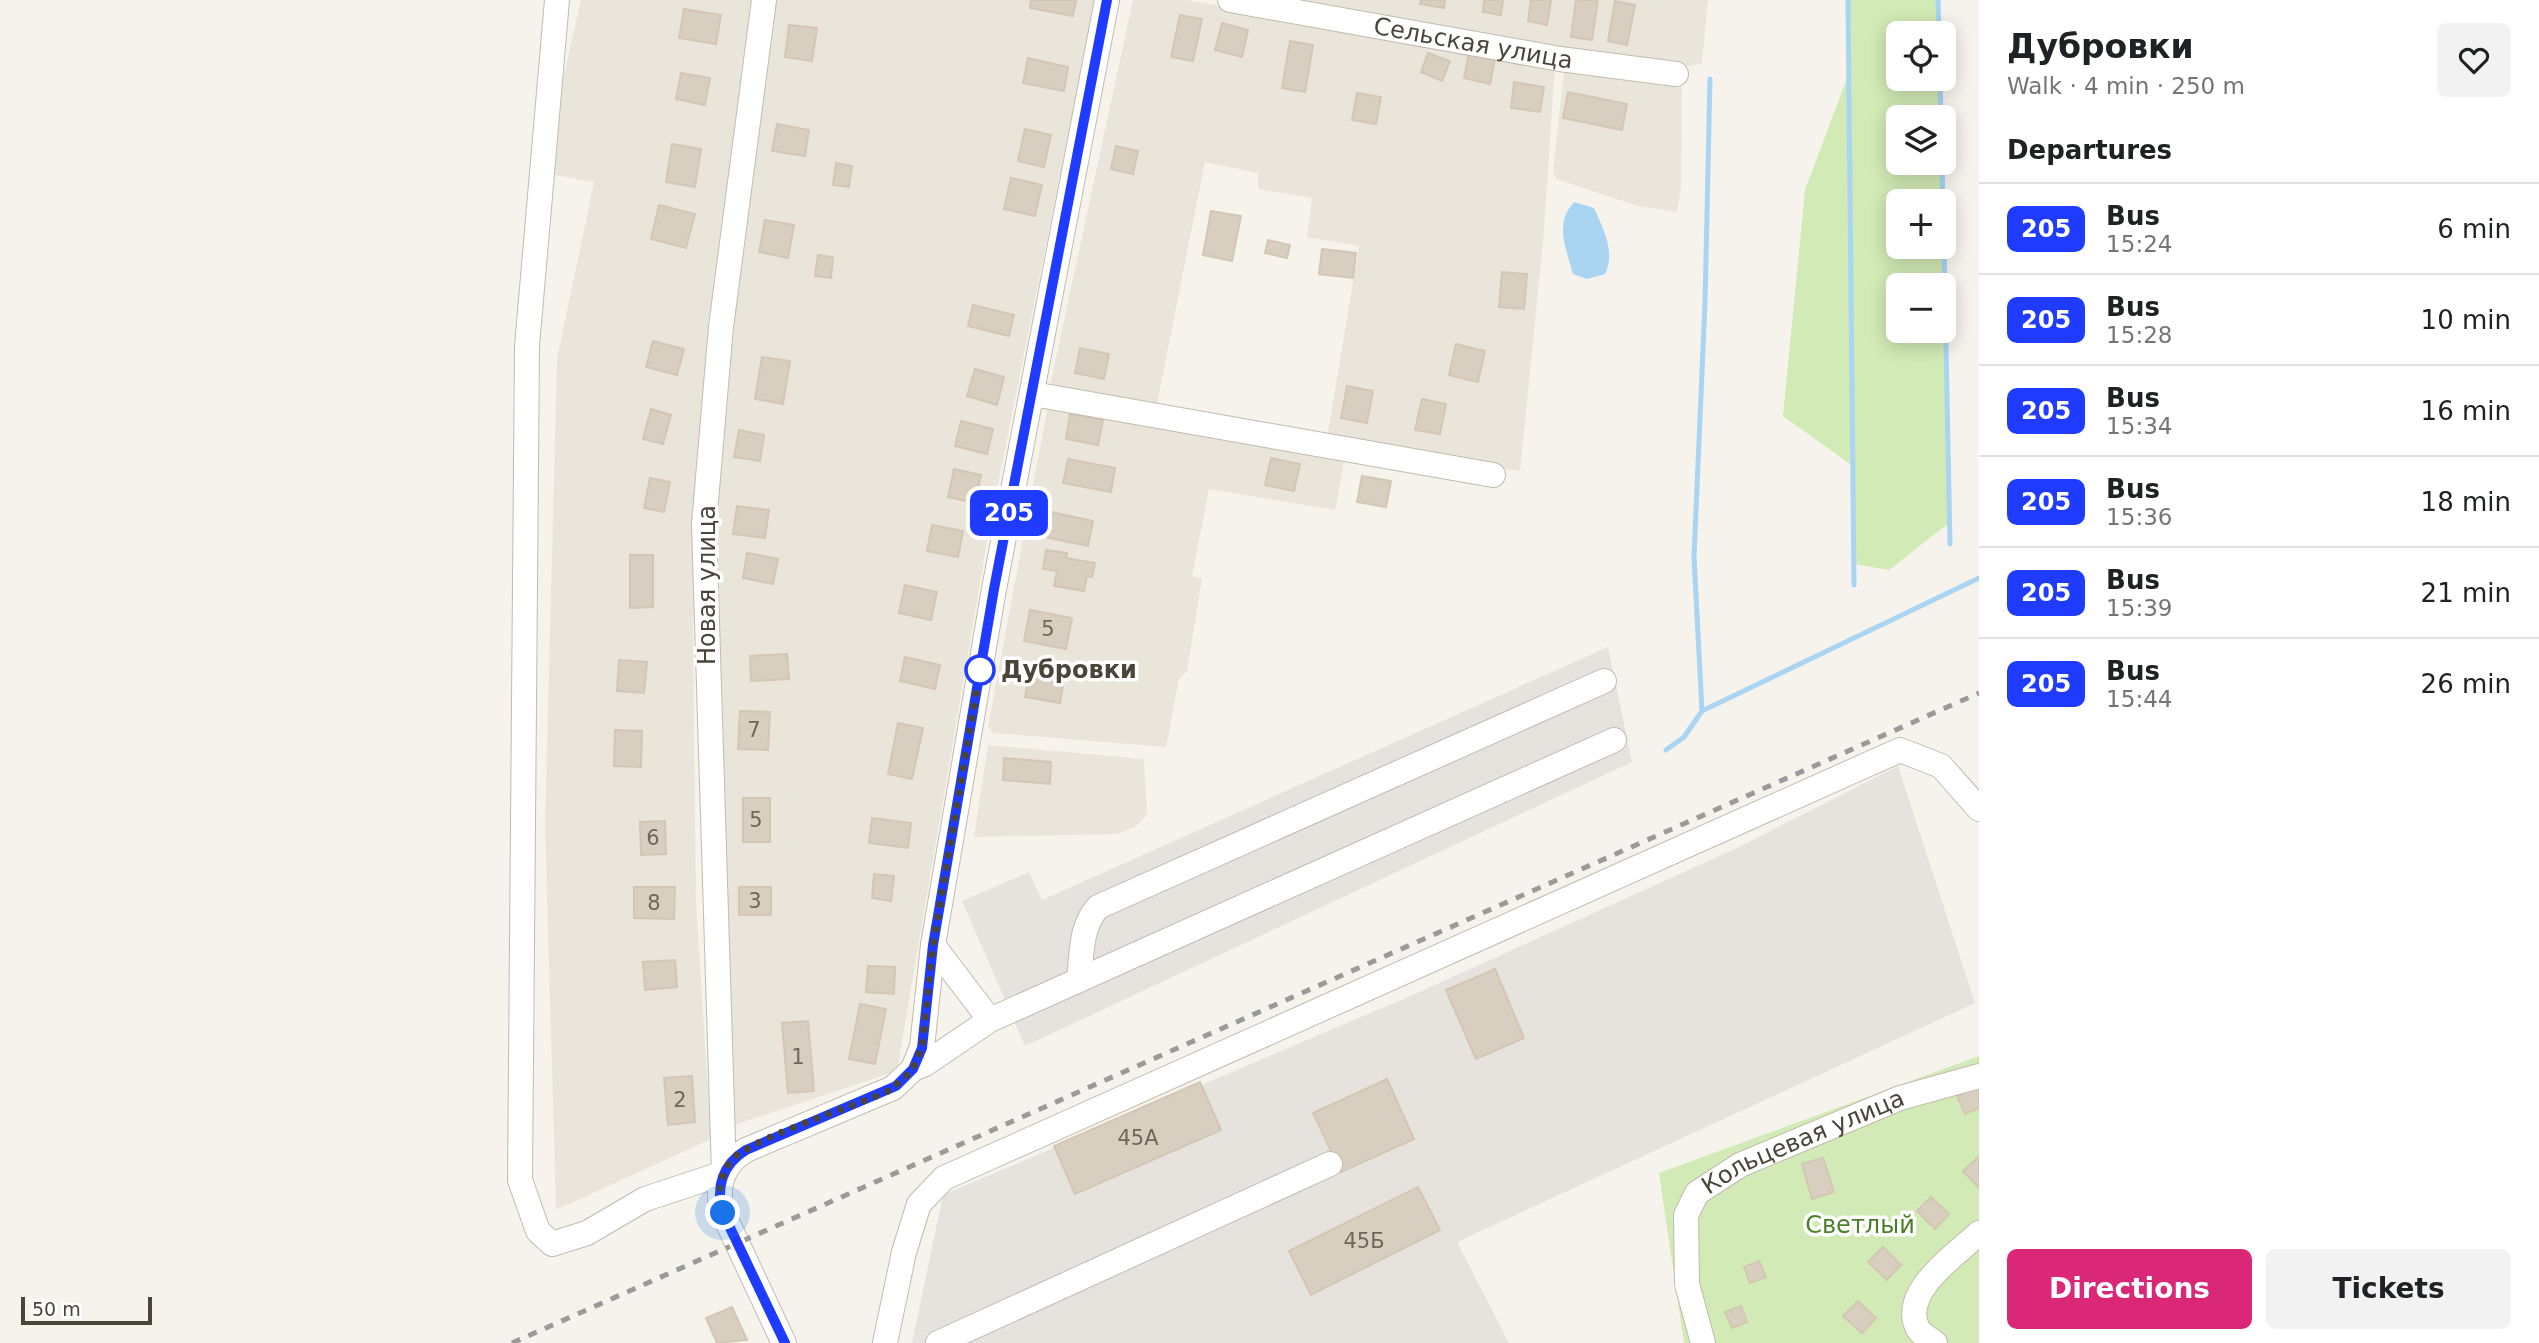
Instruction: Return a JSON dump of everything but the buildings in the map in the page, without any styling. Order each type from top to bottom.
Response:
[{"type":"street","points":[[557,0],[527,346],[520,1180],[538,1231],[552,1244],[587,1233],[645,1199],[724,1173],[732,1161],[746,1150],[886,1092],[913,1069],[925,1064],[990,1020],[1614,740]]},
{"type":"street","name":"Новая улица","points":[[764,0],[721,327],[704,524],[724,1173],[720,1188],[722,1209],[785,1343]]},
{"type":"street","points":[[913,1069],[923,1043],[933,945],[994,589],[1107,0]]},
{"type":"street","name":"Сельская улица","points":[[1230,0],[1560,59],[1676,74]]},
{"type":"street","points":[[1033,394],[1493,475]]},
{"type":"street","points":[[1079,980],[1083,933],[1089,917],[1098,907],[1604,681]]},
{"type":"street","points":[[885,1343],[904,1252],[919,1203],[944,1178],[1900,750],[1941,766],[1979,809]]},
{"type":"street","points":[[933,945],[990,1020]]},
{"type":"street","name":"Кольцевая улица","points":[[1703,1343],[1687,1284],[1686,1215],[1697,1193],[1752,1159],[1900,1098],[1979,1076]]},
{"type":"street","points":[[938,1343],[1329,1164]]},
{"type":"street","points":[[1935,1343],[1918,1330],[1913,1308],[1921,1289],[1979,1233]]},
{"type":"shaded area","points":[[581,0],[753,0],[709,319],[698,468],[693,633],[696,902],[711,1139],[556,1210],[545,825],[557,359],[594,182],[549,174],[557,106]]},
{"type":"shaded area","points":[[774,0],[1095,0],[990,524],[897,1071],[734,1125],[712,545],[740,269]]},
{"type":"shaded area","points":[[1133,0],[1186,0],[1555,66],[1543,243],[1520,471],[1326,444],[1359,246],[1307,237],[1312,198],[1258,189],[1258,173],[1205,162],[1156,409],[1049,390]]},
{"type":"shaded area","points":[[1257,0],[1708,0],[1702,64],[1670,69]]},
{"type":"shaded area","points":[[1564,71],[1682,82],[1681,187],[1677,212],[1638,206],[1556,179],[1553,171]]},
{"type":"shaded area","points":[[1048,405],[1344,461],[1335,510],[1209,489],[1192,576],[1202,579],[1187,671],[1179,679],[1166,747],[993,733],[988,727]]},
{"type":"shaded area","points":[[1608,647],[1632,762],[1025,1046],[962,901],[1029,872],[1042,900]]},
{"type":"shaded area","points":[[988,745],[1144,759],[1147,815],[1135,827],[1117,834],[974,837]]},
{"type":"shaded area","points":[[1898,766],[1975,1003],[1457,1242],[1509,1343],[912,1343],[943,1195],[1415,994],[1735,849]]},
{"type":"green space","points":[[1848,0],[1938,0],[1939,21],[1886,21],[1886,91],[1940,91],[1941,105],[1886,105],[1886,175],[1942,175],[1943,189],[1886,189],[1886,259],[1944,259],[1945,273],[1886,273],[1886,343],[1946,343],[1950,522],[1889,570],[1854,564],[1853,466],[1783,416],[1805,190],[1849,73]]},
{"type":"green space","name":"Светлый","points":[[1979,1056],[1979,1343],[1684,1343],[1659,1173]]},
{"type":"water","points":[[1574,202],[1594,208],[1601,224],[1609,249],[1605,274],[1587,279],[1573,274],[1563,228],[1564,219]]},
{"type":"waterway","points":[[1848,0],[1854,585]]},
{"type":"waterway","points":[[1938,0],[1939,21]]},
{"type":"waterway","points":[[1702,711],[1694,557],[1705,302],[1710,79]]},
{"type":"waterway","points":[[1940,91],[1941,105]]},
{"type":"waterway","points":[[1942,175],[1943,189]]},
{"type":"waterway","points":[[1944,259],[1950,544]]},
{"type":"waterway","points":[[1666,750],[1684,737],[1702,711],[1979,578]]},
{"type":"railway","points":[[512,1343],[1979,693]]},
{"type":"bus line","name":"205","points":[[785,1343],[723,1213],[719,1197],[721,1181],[730,1164],[746,1150],[896,1086],[911,1072],[920,1055],[933,945],[994,589],[1107,0]]},
{"type":"place","name":"Дубровки","points":[[980,670]]},
{"type":"route","points":[[723,1213],[719,1197],[721,1181],[727,1167],[737,1156],[749,1148],[890,1090],[905,1078],[918,1060],[923,1043],[933,945],[980,670]]}]
